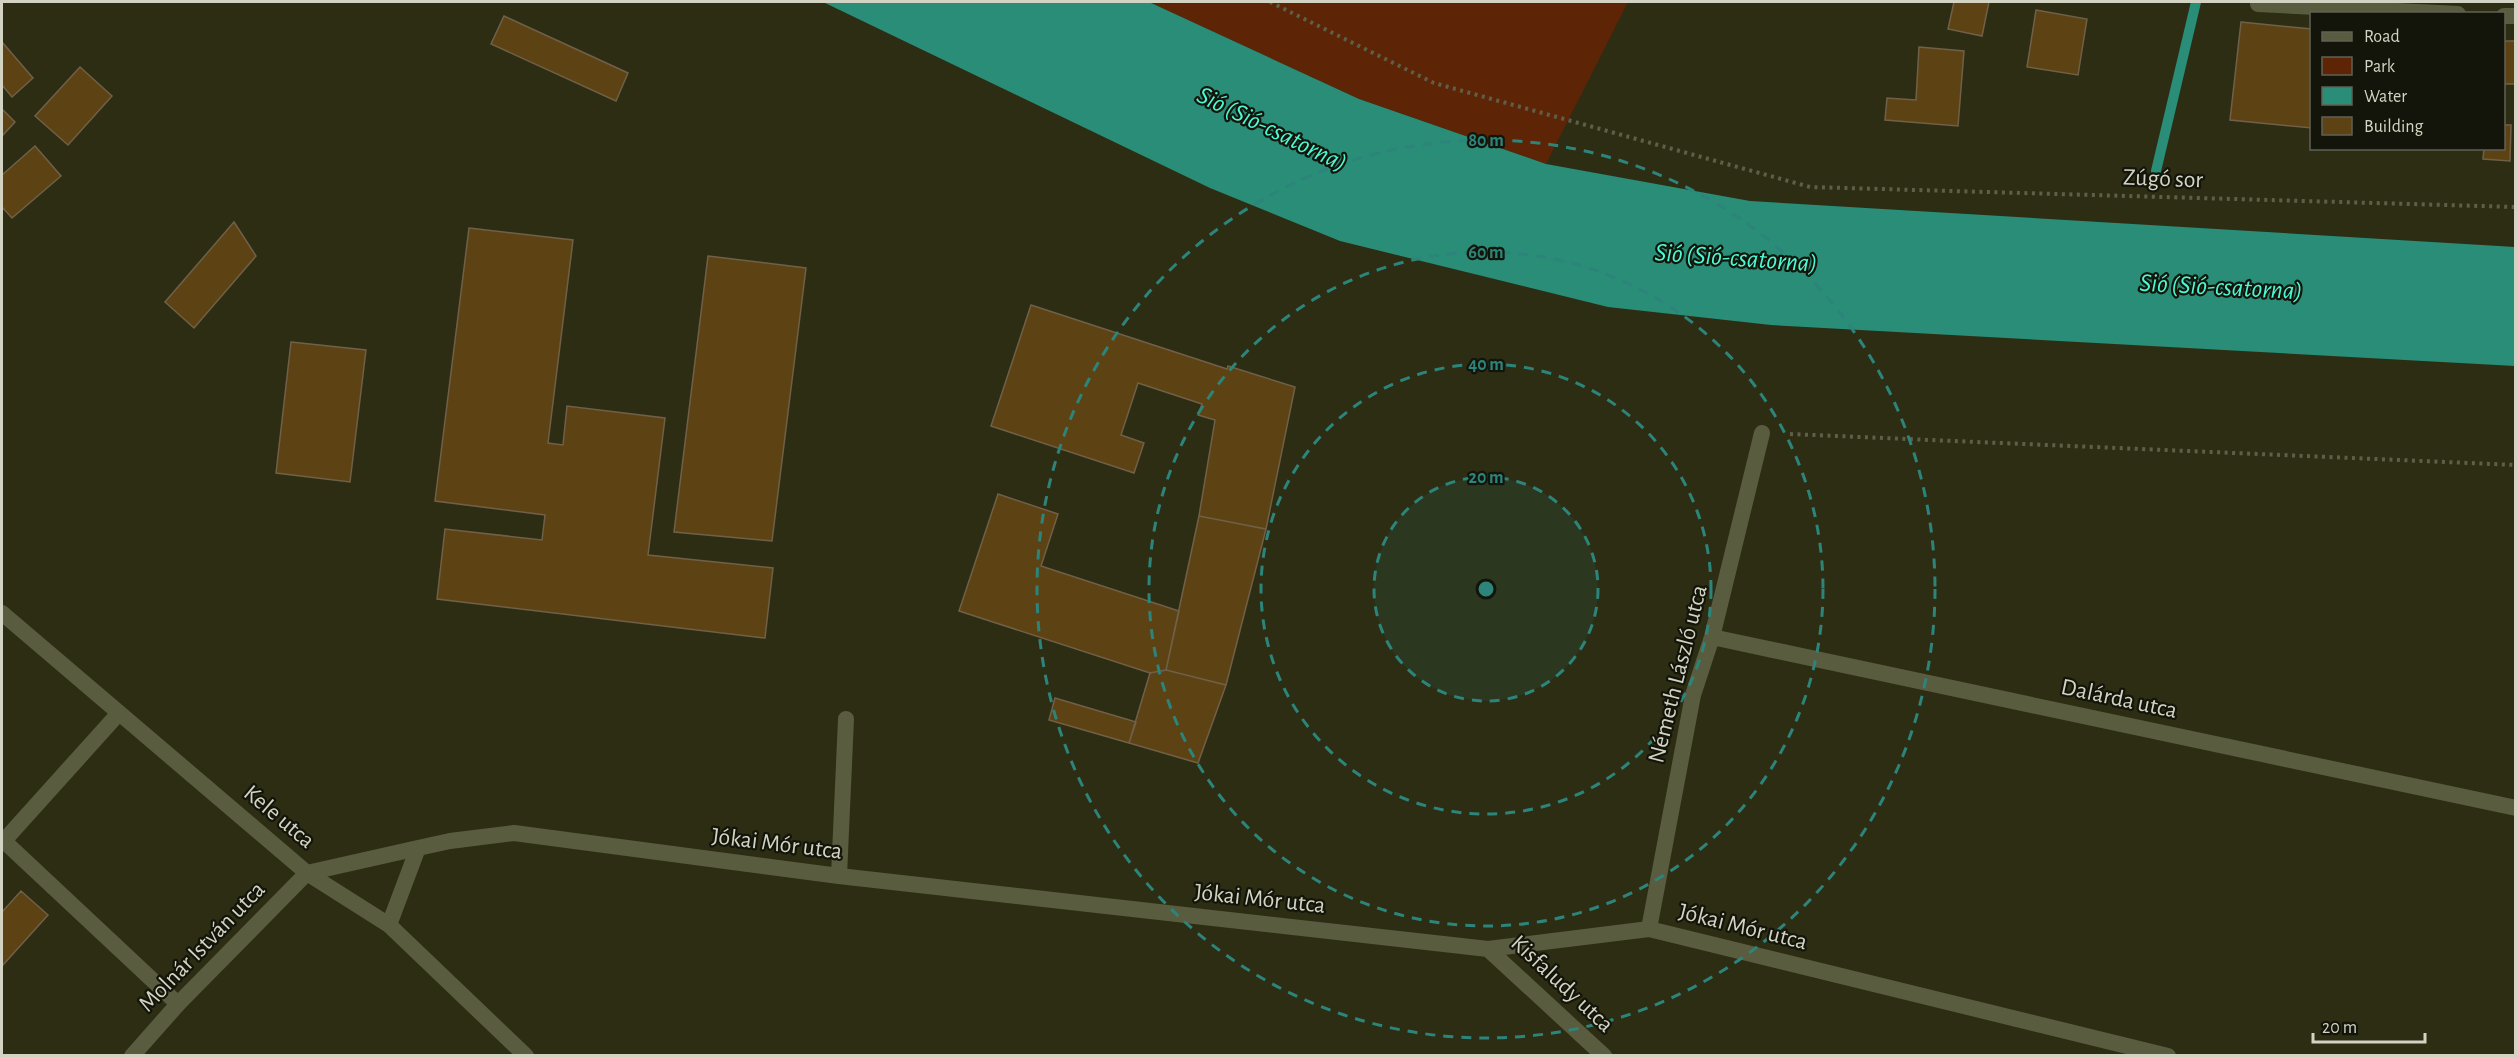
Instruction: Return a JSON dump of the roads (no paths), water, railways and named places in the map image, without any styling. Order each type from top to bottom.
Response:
[{"type":"street","points":[[2258,4],[2418,12]]},
{"type":"street","name":"Németh László utca","points":[[1649,929],[1693,695],[1712,637],[1762,433]]},
{"type":"street","name":"Kele utca","points":[[2,613],[308,873],[389,925],[526,1056]]},
{"type":"street","name":"Dalárda utca","points":[[1712,637],[2516,808]]},
{"type":"street","points":[[119,713],[3,842],[178,1004]]},
{"type":"street","points":[[839,876],[846,719]]},
{"type":"street","name":"Jókai Mór utca","points":[[308,873],[450,841],[514,833],[839,876],[1488,949],[1649,929],[2168,1056]]},
{"type":"street","points":[[389,925],[418,848]]},
{"type":"street","name":"Molnár István utca","points":[[132,1056],[178,1004],[308,873]]},
{"type":"street","name":"Kisfaludy utca","points":[[1488,949],[1604,1056]]},
{"type":"water","name":"Sió (Sió-csatorna)","points":[[823,2],[1149,2],[1359,99],[1546,164],[1750,201],[2515,247],[2515,366],[1771,325],[1608,307],[1340,241],[1210,188]]},
{"type":"waterway","points":[[2156,171],[2196,2]]}]
